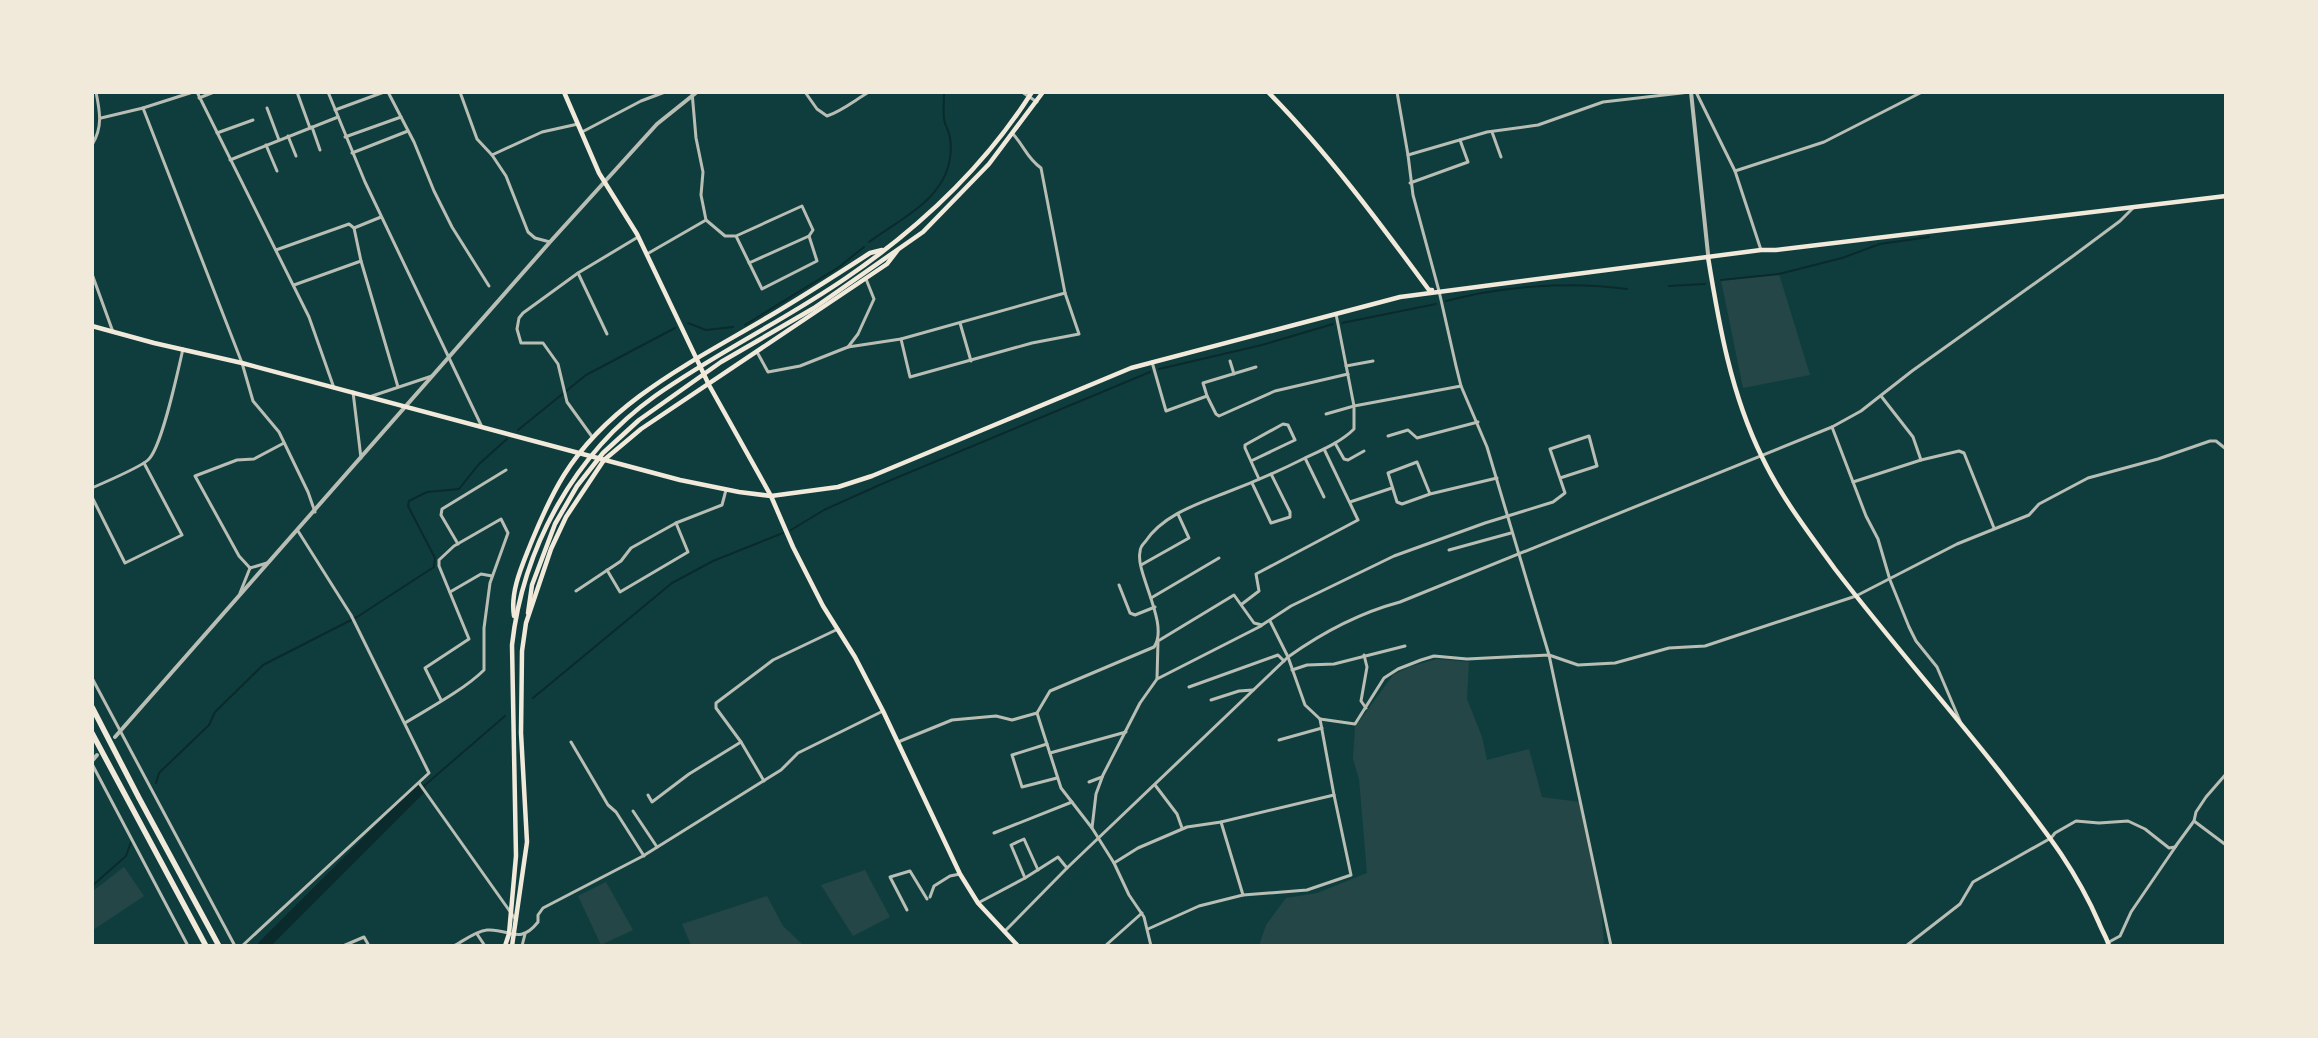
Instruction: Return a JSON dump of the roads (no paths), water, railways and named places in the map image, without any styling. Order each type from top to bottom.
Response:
[{"type":"highway","points":[[92,707],[219,946]]},
{"type":"highway","points":[[92,733],[206,946]]},
{"type":"main road","points":[[564,92],[605,183],[647,254],[709,385],[771,496],[793,547],[823,606],[838,629],[883,711],[960,874],[978,903],[1018,946]]},
{"type":"main road","points":[[512,946],[527,842],[521,733],[522,651],[529,601],[539,562],[555,524],[593,464],[620,436],[639,420],[721,362],[814,308],[923,232],[965,191],[1013,134],[1044,92]]},
{"type":"main road","points":[[1268,92],[1302,128],[1389,236],[1428,290],[1439,291]]},
{"type":"main road","points":[[505,946],[511,914],[516,856],[512,690],[515,620],[532,559],[550,516],[576,476],[618,426],[655,396],[846,278],[886,249],[935,208],[966,178],[1031,94]]},
{"type":"main road","points":[[92,326],[242,363],[604,460],[726,490],[771,496],[838,487],[872,476],[1131,368],[1400,297],[1708,256],[1942,231],[2226,196]]},
{"type":"main road","points":[[515,620],[512,603],[525,560],[560,483],[580,453],[610,420],[652,386],[696,358],[769,317],[870,253],[886,249]]},
{"type":"main road","points":[[527,622],[551,549],[562,525],[604,460],[641,429],[866,279],[887,264],[897,251]]},
{"type":"main road","points":[[1708,256],[1720,331],[1731,375],[1761,456],[1782,493],[1856,596],[1961,723],[2051,838],[2080,882],[2109,944]]},
{"type":"street","points":[[92,145],[98,134],[101,118],[96,92]]},
{"type":"street","points":[[101,118],[143,108],[193,92]]},
{"type":"street","points":[[197,92],[310,317],[334,388]]},
{"type":"street","points":[[199,98],[214,92]]},
{"type":"street","points":[[297,92],[320,150]]},
{"type":"street","points":[[328,92],[345,137],[381,217],[482,427]]},
{"type":"street","points":[[335,110],[384,92]]},
{"type":"street","points":[[388,92],[408,130],[434,191],[452,227],[489,286]]},
{"type":"street","points":[[460,92],[477,139],[506,176],[528,232],[535,238],[550,242]]},
{"type":"street","points":[[582,132],[641,101],[665,92]]},
{"type":"street","points":[[115,737],[122,732],[550,242],[657,124],[692,94],[697,92]]},
{"type":"street","points":[[806,92],[817,109],[827,116],[836,113],[852,101],[869,92]]},
{"type":"street","points":[[1022,92],[1031,94],[1037,102]]},
{"type":"street","points":[[1396,92],[1408,155],[1410,183],[1439,291],[1461,386],[1478,422],[1497,478],[1549,655],[1611,946]]},
{"type":"street","points":[[1408,155],[1492,132],[1538,125],[1603,102],[1690,92],[1708,256]]},
{"type":"street","points":[[1696,92],[1735,171],[1761,250]]},
{"type":"street","points":[[1735,171],[1824,142],[1922,92]]},
{"type":"street","points":[[692,94],[696,138],[703,172],[701,195],[706,220],[725,236],[736,236],[802,206],[814,230],[809,236],[749,262]]},
{"type":"street","points":[[143,108],[242,363],[253,401],[279,432],[308,492],[315,512]]},
{"type":"street","points":[[267,108],[279,140]]},
{"type":"street","points":[[230,160],[338,117]]},
{"type":"street","points":[[345,137],[401,117]]},
{"type":"street","points":[[216,133],[253,120]]},
{"type":"street","points":[[492,156],[542,132],[578,124]]},
{"type":"street","points":[[352,153],[408,130]]},
{"type":"street","points":[[1492,132],[1501,157]]},
{"type":"street","points":[[901,339],[910,377],[1032,343],[1079,334],[1065,293],[1041,168],[1030,160],[1025,148],[1013,134]]},
{"type":"street","points":[[288,136],[296,156]]},
{"type":"street","points":[[1410,183],[1468,162],[1460,140]]},
{"type":"street","points":[[266,146],[276,171]]},
{"type":"street","points":[[1005,931],[1067,868],[1288,656],[1314,638],[1373,610],[1400,602],[1832,427],[1861,411],[2120,221],[2135,206]]},
{"type":"street","points":[[354,228],[381,217]]},
{"type":"street","points":[[647,254],[706,220]]},
{"type":"street","points":[[276,250],[349,224],[354,228],[361,261],[398,387]]},
{"type":"street","points":[[736,236],[762,290],[817,261],[809,236]]},
{"type":"street","points":[[593,438],[567,402],[558,364],[543,343],[521,342],[517,329],[519,318],[523,313],[578,273],[638,237]]},
{"type":"street","points":[[294,286],[361,261]]},
{"type":"street","points":[[578,273],[608,334]]},
{"type":"street","points":[[92,274],[113,332]]},
{"type":"street","points":[[848,347],[858,334],[874,299],[866,279]]},
{"type":"street","points":[[757,351],[768,372],[800,366],[848,347],[901,339],[1065,293]]},
{"type":"street","points":[[1157,679],[1158,641],[1155,607],[1141,565],[1139,552],[1146,540],[1184,509],[1252,483],[1324,449],[1354,429],[1354,406],[1336,314]]},
{"type":"street","points":[[960,324],[971,361]]},
{"type":"street","points":[[92,488],[149,460],[158,442],[173,396],[183,349]]},
{"type":"street","points":[[1230,361],[1234,374]]},
{"type":"street","points":[[1346,366],[1373,361]]},
{"type":"street","points":[[1152,362],[1166,411],[1207,396]]},
{"type":"street","points":[[1256,367],[1203,383],[1216,414],[1219,416],[1275,391],[1348,374]]},
{"type":"street","points":[[369,397],[435,374]]},
{"type":"street","points":[[1326,414],[1354,406],[1461,386]]},
{"type":"street","points":[[352,392],[360,458]]},
{"type":"street","points":[[1881,396],[1913,437],[1921,460]]},
{"type":"street","points":[[1388,436],[1408,430],[1417,438],[1478,422]]},
{"type":"street","points":[[1251,461],[1294,440],[1288,424],[1284,424],[1245,445],[1251,461],[1260,479]]},
{"type":"street","points":[[1832,427],[1866,516],[1878,539],[1890,580],[1909,627],[1916,641],[1937,667],[1961,723]]},
{"type":"street","points":[[1092,828],[1094,804],[1102,777],[1143,698],[1157,679],[1262,626],[1291,606],[1394,556],[1553,502],[1565,493],[1550,449],[1589,436],[1597,466],[1560,478]]},
{"type":"street","points":[[1270,621],[1288,656],[1305,705],[1320,719],[1353,725],[1384,678],[1398,669],[1421,660],[1443,656],[1467,659],[1549,655],[1578,665],[1614,663],[1669,648],[1705,646],[1856,596],[1957,544],[2029,515],[2039,504],[2088,478],[2210,441],[2216,441],[2226,448]]},
{"type":"street","points":[[250,568],[239,556],[195,476],[237,460],[254,459],[284,443]]},
{"type":"street","points":[[1335,443],[1344,460],[1348,460],[1364,451]]},
{"type":"street","points":[[1242,604],[1259,590],[1255,579],[1256,574],[1358,520],[1324,449]]},
{"type":"street","points":[[1853,482],[1921,460],[1959,451],[1964,454],[1994,528]]},
{"type":"street","points":[[1305,458],[1324,497]]},
{"type":"street","points":[[1430,494],[1417,462],[1389,470],[1388,476],[1397,502],[1402,504],[1430,494],[1497,478]]},
{"type":"street","points":[[92,497],[125,563],[182,535],[144,463]]},
{"type":"street","points":[[458,544],[441,515],[442,508],[506,470]]},
{"type":"street","points":[[1252,483],[1272,523],[1282,521],[1290,517],[1290,512],[1271,474]]},
{"type":"street","points":[[1350,502],[1392,488]]},
{"type":"street","points":[[576,591],[621,561],[631,548],[676,523],[722,505],[726,490]]},
{"type":"street","points":[[1141,565],[1189,538],[1178,514]]},
{"type":"street","points":[[405,723],[441,700],[484,670],[484,628],[492,576],[508,533],[501,519],[458,544],[439,560],[439,566],[469,639],[425,668],[441,700]]},
{"type":"street","points":[[607,570],[620,592],[688,552],[676,523]]},
{"type":"street","points":[[242,946],[429,773],[351,615],[298,531]]},
{"type":"street","points":[[1449,550],[1512,532]]},
{"type":"street","points":[[1152,598],[1219,558]]},
{"type":"street","points":[[250,568],[270,562]]},
{"type":"street","points":[[240,597],[250,568]]},
{"type":"street","points":[[450,592],[480,574],[486,573],[492,576]]},
{"type":"street","points":[[1120,585],[1132,615],[1155,607]]},
{"type":"street","points":[[898,742],[952,720],[996,716],[1010,720],[1037,713],[1050,691],[1128,660],[1154,647],[1158,641],[1234,595],[1254,623],[1262,626]]},
{"type":"street","points":[[764,781],[741,742],[716,708],[717,702],[773,660],[838,629]]},
{"type":"street","points":[[1292,670],[1308,665],[1334,664],[1405,646]]},
{"type":"street","points":[[1189,687],[1278,655],[1284,661]]},
{"type":"street","points":[[1364,655],[1367,667],[1361,701],[1366,708]]},
{"type":"street","points":[[92,678],[235,946]]},
{"type":"street","points":[[1210,700],[1239,690],[1253,690]]},
{"type":"street","points":[[522,946],[525,934],[538,922],[538,914],[542,908],[644,856],[782,770],[798,753],[883,711]]},
{"type":"street","points":[[1037,713],[1061,788],[1092,828],[1114,863],[1129,895],[1142,913],[1148,929],[1151,946]]},
{"type":"street","points":[[1148,929],[1199,906],[1243,896],[1307,890],[1351,875],[1320,719]]},
{"type":"street","points":[[1279,740],[1322,728]]},
{"type":"street","points":[[1050,753],[1126,732]]},
{"type":"street","points":[[571,742],[608,805],[616,812],[644,856]]},
{"type":"street","points":[[648,795],[652,802],[689,774],[741,742]]},
{"type":"street","points":[[1047,744],[1012,755],[1022,787],[1057,778]]},
{"type":"street","points":[[97,755],[92,763],[188,946]]},
{"type":"street","points":[[2109,944],[2120,936],[2131,912],[2194,821],[2196,812],[2226,774]]},
{"type":"street","points":[[1089,782],[1102,777]]},
{"type":"street","points":[[419,783],[516,920]]},
{"type":"street","points":[[1154,785],[1177,814],[1182,828]]},
{"type":"street","points":[[1114,863],[1138,848],[1182,828],[1221,822],[1334,795]]},
{"type":"street","points":[[994,833],[1072,802]]},
{"type":"street","points":[[633,811],[657,847]]},
{"type":"street","points":[[1906,946],[1960,904],[1973,882],[2051,838],[2076,821],[2099,823],[2128,821],[2145,829],[2169,848],[2176,845]]},
{"type":"street","points":[[2194,821],[2226,844]]},
{"type":"street","points":[[1221,822],[1243,896]]},
{"type":"street","points":[[1025,878],[1011,846],[1024,839],[1038,870]]},
{"type":"street","points":[[978,903],[1058,858],[1067,868]]},
{"type":"street","points":[[907,910],[890,877],[910,871],[928,898],[934,886],[950,876],[960,874]]},
{"type":"street","points":[[1105,946],[1142,913]]},
{"type":"street","points":[[454,946],[488,929],[514,935],[525,934]]},
{"type":"street","points":[[477,934],[485,946]]},
{"type":"street","points":[[343,946],[364,937],[368,946]]},
{"type":"waterway","points":[[869,242],[913,212],[938,188],[946,173],[950,156],[950,137],[944,119],[944,92]]},
{"type":"waterway","points":[[1721,280],[1779,274],[1842,258],[1880,244],[1929,237]]},
{"type":"waterway","points":[[745,325],[839,267],[864,247]]},
{"type":"waterway","points":[[1669,286],[1705,284]]},
{"type":"waterway","points":[[1446,301],[1490,292],[1536,286],[1583,285],[1627,289]]},
{"type":"waterway","points":[[1342,323],[1436,304]]},
{"type":"waterway","points":[[688,323],[706,330],[733,327]]},
{"type":"waterway","points":[[1159,369],[1262,345],[1333,324]]},
{"type":"waterway","points":[[518,430],[586,375],[675,328]]},
{"type":"waterway","points":[[791,530],[824,510],[884,483],[1150,372]]},
{"type":"waterway","points":[[156,783],[159,773],[209,725],[215,712],[263,665],[357,617],[434,567],[435,558],[408,506],[409,501],[427,492],[459,489],[479,464],[507,439]]},
{"type":"waterway","points":[[533,698],[672,583],[713,561],[783,533]]},
{"type":"waterway","points":[[425,785],[505,716]]},
{"type":"waterway","points":[[263,946],[420,789]]},
{"type":"waterway","points":[[92,886],[126,856],[131,842]]}]
